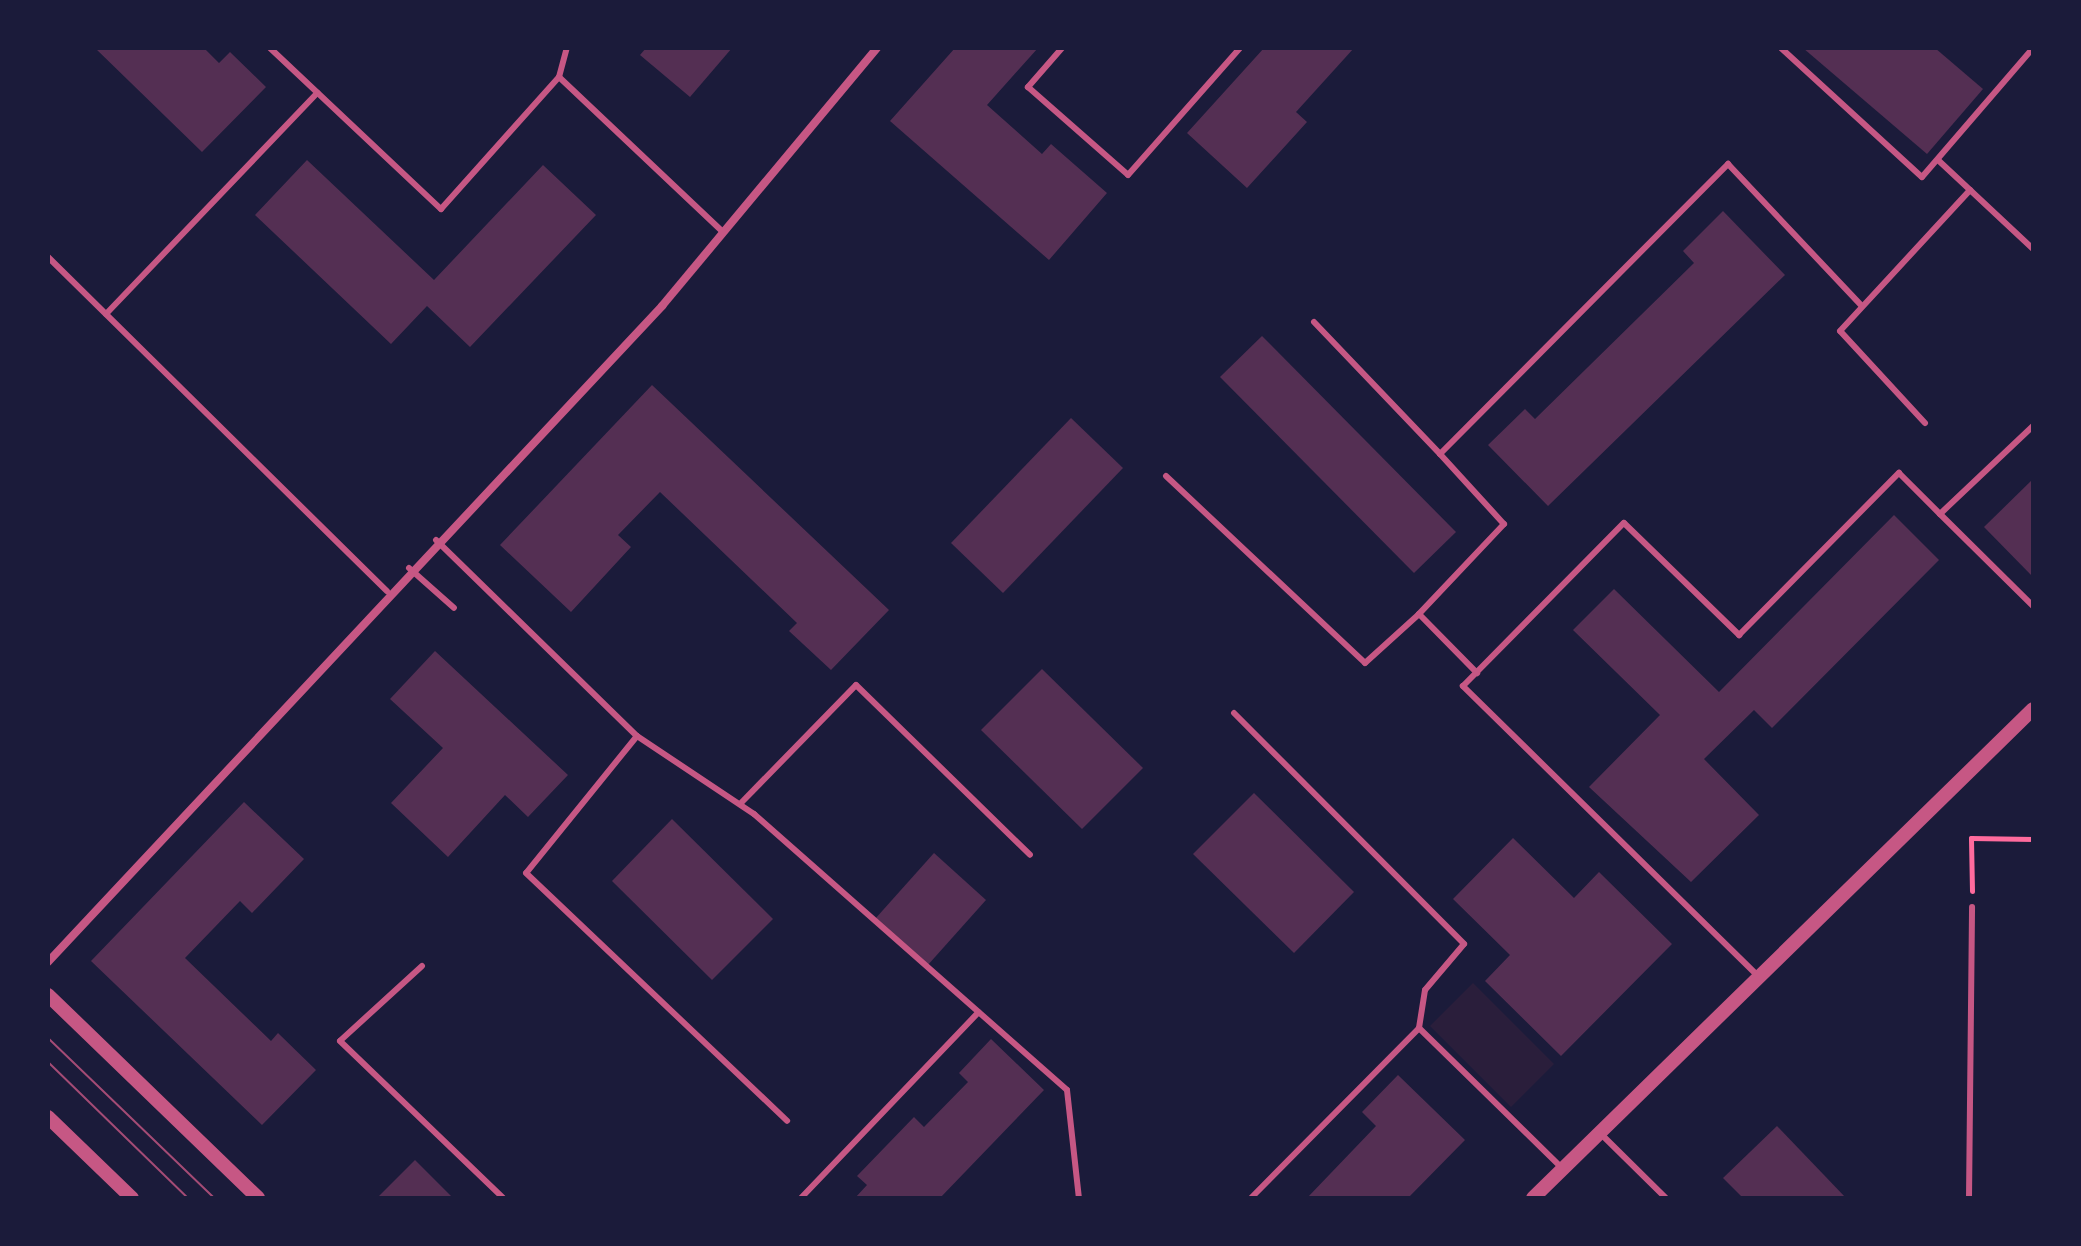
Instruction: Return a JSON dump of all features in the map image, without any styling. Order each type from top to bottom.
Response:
[{"type":"street","points":[[48,962],[387,591],[723,232],[877,48]]},
{"type":"street","points":[[1533,1198],[2033,709]]},
{"type":"street","points":[[48,995],[258,1198]]},
{"type":"street","points":[[48,1117],[132,1198]]},
{"type":"lane","points":[[270,48],[441,209],[559,77],[567,48]]},
{"type":"lane","points":[[1062,48],[1028,87],[1128,175],[1240,48]]},
{"type":"lane","points":[[1781,48],[1922,177],[2033,48]]},
{"type":"lane","points":[[559,77],[723,232]]},
{"type":"lane","points":[[106,314],[317,93]]},
{"type":"lane","points":[[1938,160],[2033,249]]},
{"type":"lane","points":[[1440,454],[1728,164],[1862,306]]},
{"type":"lane","points":[[1925,423],[1840,331],[1970,190]]},
{"type":"lane","points":[[48,257],[387,591]]},
{"type":"lane","points":[[1166,476],[1365,663],[1419,614],[1504,524],[1314,322]]},
{"type":"lane","points":[[1940,514],[2033,426]]},
{"type":"lane","points":[[1759,977],[1463,686],[1624,523],[1739,635],[1899,473],[2033,606]]},
{"type":"lane","points":[[436,540],[637,736],[740,804],[1067,1090],[1079,1198]]},
{"type":"lane","points":[[409,568],[454,608]]},
{"type":"lane","points":[[1419,614],[1477,673]]},
{"type":"lane","points":[[740,804],[856,685],[1030,855]]},
{"type":"lane","points":[[1234,713],[1464,944],[1425,990],[1419,1028],[1251,1198]]},
{"type":"lane","points":[[637,736],[526,873],[787,1121]]},
{"type":"lane","points":[[1969,1198],[1972,907]]},
{"type":"lane","points":[[422,966],[340,1041],[503,1198]]},
{"type":"lane","points":[[801,1198],[979,1012]]},
{"type":"lane","points":[[1419,1028],[1563,1169]]},
{"type":"lane","points":[[1600,1133],[1666,1198]]},
{"type":"path","points":[[1972,907],[1971,838],[2033,839]]},
{"type":"shaded area","points":[[1473,983],[1554,1064],[1511,1107],[1430,1026]]},
{"type":"building","points":[[95,48],[204,48],[219,63],[230,52],[266,87],[202,152]]},
{"type":"building","points":[[646,48],[732,48],[690,97],[640,55]]},
{"type":"building","points":[[955,48],[1038,48],[987,105],[1042,154],[1051,144],[1107,193],[1049,260],[890,121]]},
{"type":"building","points":[[1264,48],[1354,48],[1296,112],[1307,122],[1247,188],[1187,133]]},
{"type":"building","points":[[1803,48],[1935,48],[1983,89],[1927,154]]},
{"type":"building","points":[[307,160],[434,280],[543,165],[596,215],[470,347],[427,306],[391,344],[255,215]]},
{"type":"building","points":[[1723,211],[1785,275],[1548,506],[1488,445],[1525,409],[1535,419],[1694,263],[1683,251]]},
{"type":"building","points":[[1262,336],[1456,532],[1414,573],[1220,377]]},
{"type":"building","points":[[652,385],[889,610],[831,670],[789,631],[797,623],[660,492],[618,535],[631,547],[571,612],[500,545]]},
{"type":"building","points":[[1071,418],[1123,468],[1003,593],[951,543]]},
{"type":"building","points":[[2033,479],[2033,577],[1984,527]]},
{"type":"building","points":[[1894,515],[1939,560],[1772,728],[1754,710],[1704,759],[1759,815],[1691,882],[1589,787],[1660,715],[1573,630],[1614,589],[1719,692]]},
{"type":"building","points":[[435,651],[568,775],[528,817],[505,795],[448,857],[391,803],[443,748],[390,699]]},
{"type":"building","points":[[1042,669],[1143,768],[1082,829],[981,730]]},
{"type":"building","points":[[1254,793],[1354,892],[1294,953],[1193,854]]},
{"type":"building","points":[[244,802],[304,859],[252,913],[240,901],[185,958],[271,1041],[278,1033],[316,1070],[262,1125],[91,961]]},
{"type":"building","points":[[672,819],[773,919],[712,980],[612,881]]},
{"type":"building","points":[[1513,838],[1574,898],[1599,872],[1672,944],[1561,1056],[1485,981],[1510,955],[1453,899]]},
{"type":"building","points":[[934,853],[986,900],[927,966],[875,919]]},
{"type":"building","points":[[991,1039],[1044,1090],[940,1198],[855,1198],[867,1185],[857,1176],[914,1117],[924,1127],[968,1082],[959,1073]]},
{"type":"building","points":[[1398,1075],[1465,1140],[1408,1198],[1307,1198],[1376,1126],[1362,1112]]},
{"type":"building","points":[[1777,1126],[1846,1198],[1743,1198],[1723,1178]]},
{"type":"building","points":[[415,1160],[453,1198],[377,1198]]},
{"type":"tram line","points":[[48,1038],[214,1198]]},
{"type":"tram line","points":[[48,1062],[188,1198]]}]
